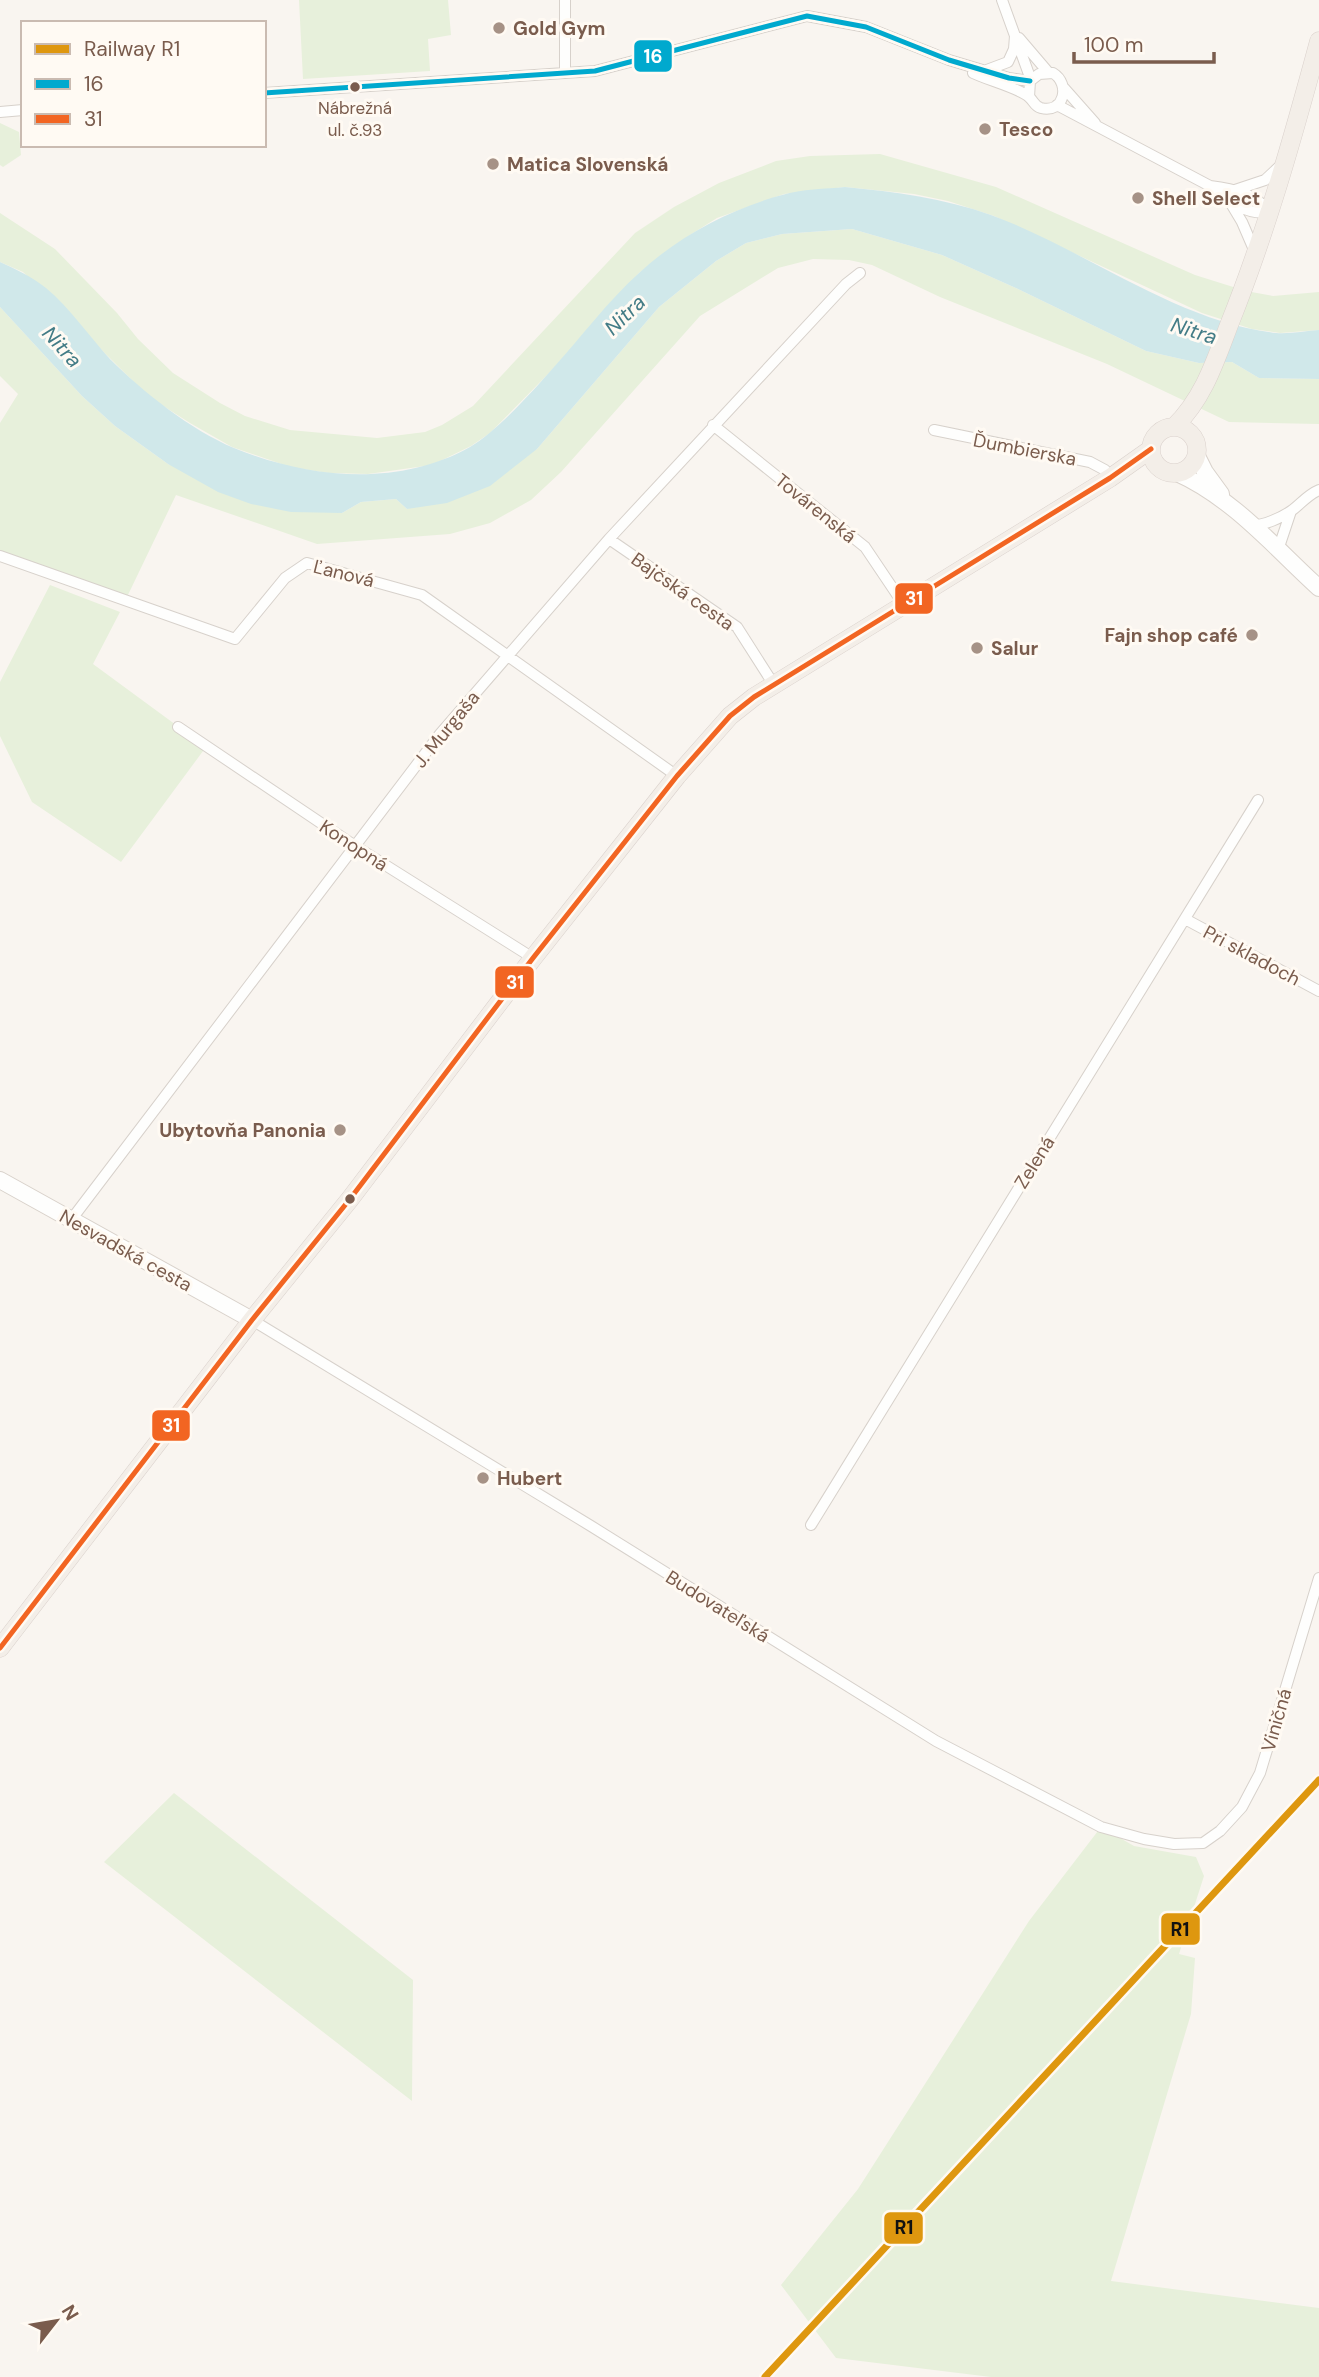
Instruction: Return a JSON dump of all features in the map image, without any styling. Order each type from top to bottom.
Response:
[{"type":"main road","points":[[1169,471],[1153,458],[1152,449],[1158,434],[1174,427],[1184,418],[1204,388],[1255,255],[1286,160],[1319,41]]},
{"type":"main road","points":[[1110,478],[1190,468],[1196,448],[1204,388]]},
{"type":"main road","points":[[1174,427],[1186,431],[1196,448]]},
{"type":"main road","points":[[0,1647],[350,1199],[533,958],[677,776],[730,716],[774,685],[1110,478],[1152,449]]},
{"type":"street","points":[[565,0],[565,73]]},
{"type":"street","points":[[1002,0],[1031,80],[1029,97]]},
{"type":"street","points":[[266,93],[595,71],[807,16],[866,27],[984,71],[1031,80],[1048,72]]},
{"type":"street","points":[[984,71],[1008,62],[1014,49],[1015,33]]},
{"type":"street","points":[[1015,33],[1048,72],[1060,79],[1064,88],[1097,125]]},
{"type":"street","points":[[949,60],[987,80],[1029,97],[1036,106],[1041,108],[1057,105],[1097,125],[1210,186],[1230,202],[1258,214],[1269,212],[1263,203],[1235,190],[1210,186]]},
{"type":"street","points":[[1057,105],[1063,97],[1064,88]]},
{"type":"street","points":[[0,112],[21,110]]},
{"type":"street","points":[[1235,190],[1265,180],[1286,160]]},
{"type":"street","points":[[1230,202],[1242,222],[1255,255]]},
{"type":"street","name":"J. Murgaša","points":[[71,1220],[440,734],[609,539],[846,284],[860,273]]},
{"type":"street","name":"Továrenská","points":[[713,425],[864,547],[904,605]]},
{"type":"street","name":"Ďumbierska","points":[[934,430],[1090,462],[1105,470],[1110,478]]},
{"type":"street","points":[[1196,448],[1205,472],[1231,507]]},
{"type":"street","points":[[1169,471],[1196,481],[1231,507],[1319,588]]},
{"type":"street","points":[[1252,526],[1291,511],[1304,498],[1319,490]]},
{"type":"street","points":[[1278,550],[1291,511]]},
{"type":"street","name":"Bajčská cesta","points":[[609,539],[737,626],[774,685]]},
{"type":"street","name":"Ľanová","points":[[0,556],[235,639],[285,578],[307,563],[422,595],[677,776]]},
{"type":"street","name":"Konopná","points":[[178,727],[355,846],[533,958]]},
{"type":"street","name":"Zelená","points":[[811,1525],[1258,800]]},
{"type":"street","name":"Pri skladoch","points":[[1185,919],[1319,991]]},
{"type":"street","name":"Nesvadská cesta","points":[[0,1180],[253,1320]]},
{"type":"street","name":"Budovateľská","points":[[253,1320],[936,1741],[1101,1826],[1154,1841],[1183,1845],[1203,1843]]},
{"type":"street","name":"Viničná","points":[[1203,1843],[1230,1822],[1253,1790],[1319,1578]]},
{"type":"green space","points":[[299,0],[448,0],[451,35],[428,39],[430,71],[303,79]]},
{"type":"green space","points":[[0,123],[19,132],[21,155],[3,167],[0,165]]},
{"type":"green space","points":[[880,154],[996,187],[1195,275],[1246,291],[1273,296],[1319,292],[1319,330],[1280,333],[1252,329],[1202,313],[994,216],[948,201],[914,194],[845,187],[784,194],[717,218],[639,273],[552,370],[490,433],[471,446],[432,465],[368,474],[328,473],[290,467],[232,447],[149,397],[23,272],[0,262],[0,213],[55,249],[173,373],[220,403],[245,416],[290,430],[377,438],[425,432],[473,406],[635,233],[674,207],[719,183],[776,161],[810,156]]},
{"type":"green space","points":[[852,229],[942,255],[1146,351],[1199,363],[1232,362],[1259,378],[1319,379],[1319,424],[1229,422],[1107,364],[940,297],[872,265],[849,260],[813,259],[778,268],[700,316],[561,472],[531,500],[490,523],[450,534],[317,544],[176,495],[126,599],[0,552],[0,423],[18,394],[0,376],[0,307],[82,396],[115,426],[168,464],[342,513],[361,502],[396,499],[407,509],[537,449],[659,307],[716,261],[746,243],[782,234]]},
{"type":"green space","points":[[50,585],[120,612],[93,664],[206,747],[121,862],[32,802],[0,736],[0,682]]},
{"type":"green space","points":[[174,1793],[413,1980],[412,2101],[104,1862]]},
{"type":"green space","points":[[1101,1827],[1134,1846],[1196,1857],[1204,1876],[1179,1954],[1195,1958],[1191,2014],[1111,2281],[1319,2308],[1319,2377],[991,2377],[836,2358],[781,2285],[858,2189],[1029,1921]]},
{"type":"water","name":"Nitra","points":[[845,187],[919,196],[991,215],[1026,229],[1167,300],[1239,326],[1276,333],[1319,330],[1319,379],[1259,378],[1232,362],[1199,363],[1146,351],[942,255],[852,229],[782,234],[746,243],[716,261],[659,307],[537,449],[490,486],[447,503],[407,509],[396,499],[361,502],[342,513],[291,512],[251,504],[218,492],[168,464],[115,426],[82,396],[0,307],[0,262],[46,288],[110,359],[168,409],[201,431],[234,448],[262,458],[322,472],[383,473],[413,469],[470,447],[503,421],[628,284],[671,247],[724,216],[763,201],[797,192]]},
{"type":"rail line","name":"R1","points":[[765,2377],[1319,1780]]},
{"type":"transit line","name":"16","points":[[266,93],[595,71],[807,16],[866,27],[949,60],[1009,78],[1030,81]]},
{"type":"transit line","name":"31","points":[[0,1648],[252,1320],[350,1199],[533,958],[677,776],[730,716],[754,697],[1110,478],[1151,449]]},
{"type":"place","name":"Gold Gym","points":[[499,28]]},
{"type":"place","name":"Nábrežná ul. č.93","points":[[355,87]]},
{"type":"place","name":"Tesco","points":[[985,129]]},
{"type":"place","name":"Matica Slovenská","points":[[493,164]]},
{"type":"place","name":"Shell Select","points":[[1138,198]]},
{"type":"place","name":"Fajn shop café","points":[[1252,635]]},
{"type":"place","name":"Salur","points":[[977,648]]},
{"type":"place","name":"Ubytovňa Panonia","points":[[340,1130]]},
{"type":"place","name":"Hubert","points":[[483,1478]]}]
